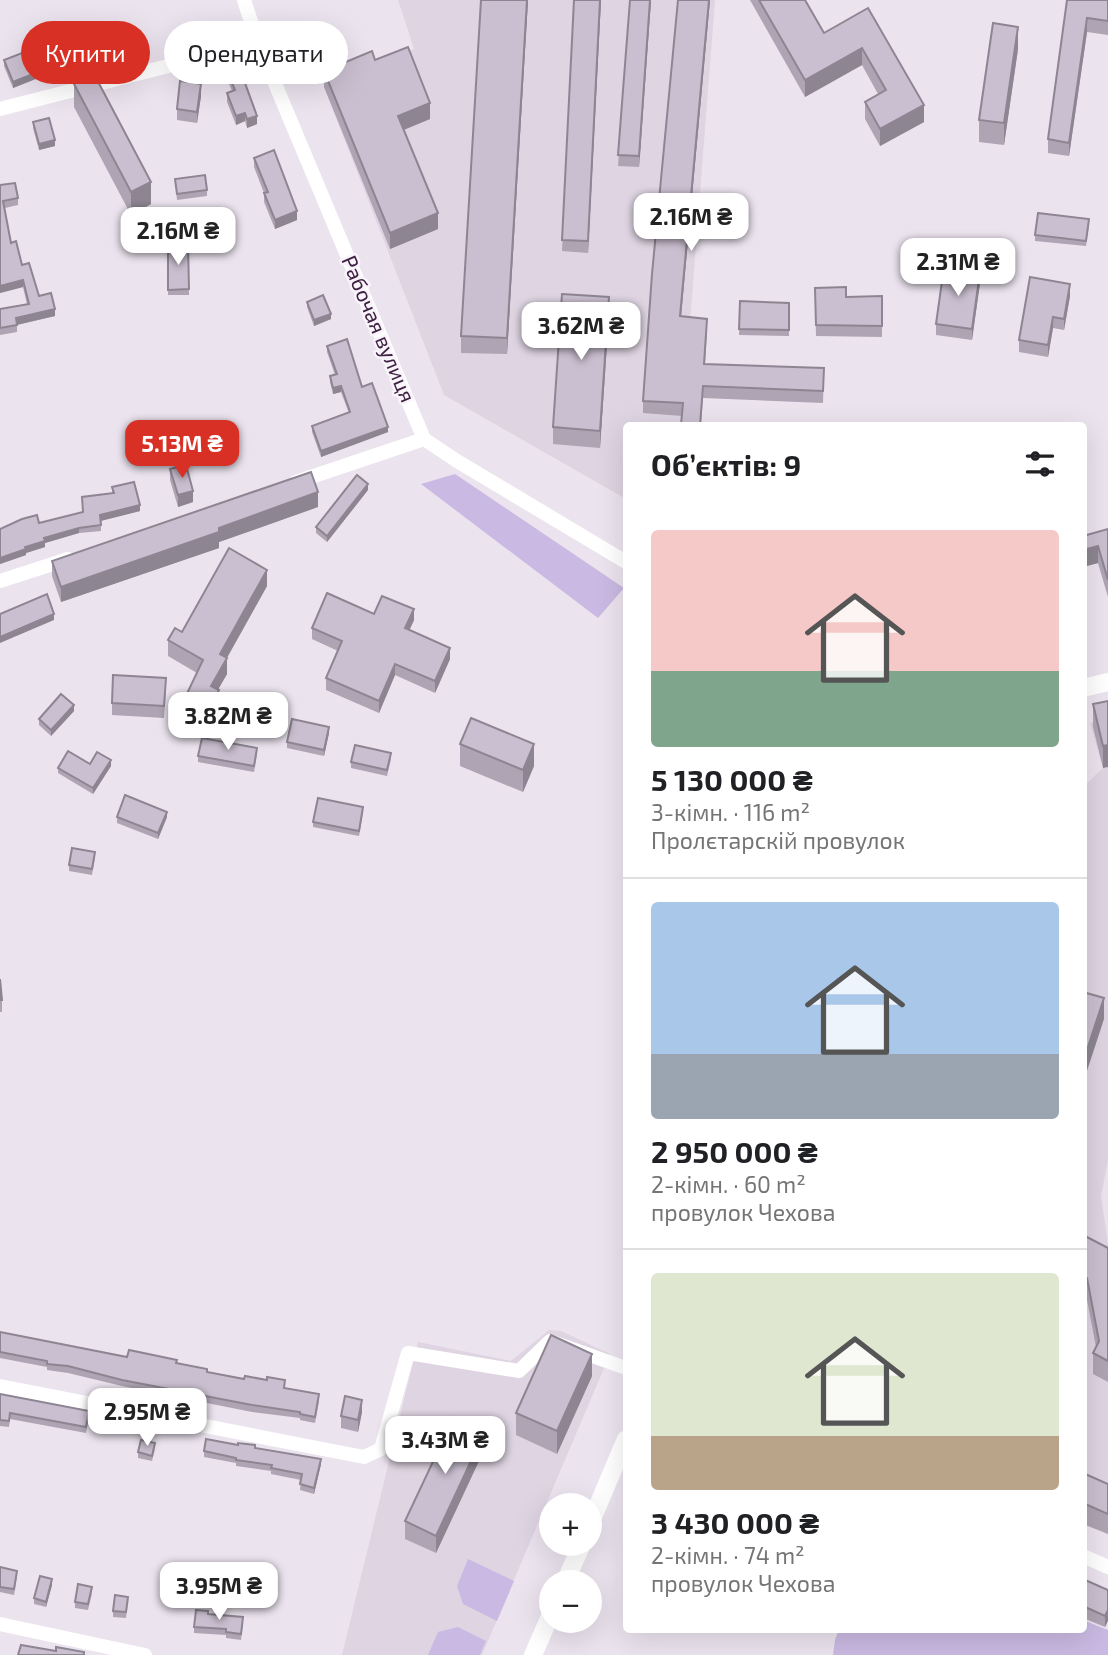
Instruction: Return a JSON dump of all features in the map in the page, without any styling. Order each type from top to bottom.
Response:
[{"type":"street","name":"Рабочая вулиця","points":[[244,0],[251,21]]},
{"type":"street","points":[[0,109],[164,67]]},
{"type":"street","name":"Рабочая вулиця","points":[[275,84],[424,439]]},
{"type":"street","points":[[281,487],[424,439],[623,560]]},
{"type":"street","points":[[0,581],[76,556]]},
{"type":"street","points":[[1087,687],[1108,682]]},
{"type":"street","points":[[0,1386],[364,1457],[381,1449],[408,1353],[519,1371],[550,1341],[623,1367]]},
{"type":"street","points":[[602,1496],[623,1446]]},
{"type":"street","points":[[1087,1558],[1108,1567]]},
{"type":"street","points":[[0,1624],[145,1655]]},
{"type":"street","points":[[533,1655],[543,1633]]},
{"type":"shaded area","points":[[398,0],[715,0],[682,422],[623,422],[623,497],[444,395],[324,87],[348,84],[348,77],[414,49]]},
{"type":"shaded area","points":[[455,474],[623,589],[598,618],[421,484]]},
{"type":"shaded area","points":[[1108,718],[1108,1160],[1101,1196],[1108,1244],[1108,1534],[1087,1526],[1087,783],[1103,768],[1090,723]]},
{"type":"shaded area","points":[[549,1330],[561,1331],[610,1354],[551,1493],[539,1493],[539,1521],[482,1655],[342,1655],[418,1342],[511,1361]]},
{"type":"shaded area","points":[[468,1559],[514,1581],[497,1621],[463,1604],[457,1586]]},
{"type":"shaded area","points":[[1087,1622],[1108,1630],[1108,1655],[833,1655],[838,1633],[1087,1633]]},
{"type":"shaded area","points":[[458,1627],[486,1641],[480,1655],[428,1655],[438,1632]]},
{"type":"building","points":[[481,0],[527,0],[507,338],[461,336]]},
{"type":"building","points":[[574,0],[600,0],[588,241],[562,240]]},
{"type":"building","points":[[630,0],[650,0],[639,156],[618,155]]},
{"type":"building","points":[[678,0],[709,0],[680,316],[707,319],[704,364],[824,368],[823,391],[703,386],[700,422],[681,422],[683,403],[643,401]]},
{"type":"building","points":[[759,0],[805,0],[824,33],[868,8],[924,105],[880,129],[865,102],[886,90],[862,48],[805,80]]},
{"type":"building","points":[[1067,0],[1108,0],[1108,21],[1087,18],[1069,143],[1048,139]]},
{"type":"building","points":[[993,23],[1018,27],[1004,123],[979,120]]},
{"type":"building","points":[[408,47],[430,103],[398,116],[438,213],[390,233],[329,84],[348,84],[348,61],[372,51],[375,60]]},
{"type":"building","points":[[21,53],[21,79],[13,82],[4,60]]},
{"type":"building","points":[[74,84],[99,84],[151,182],[131,192]]},
{"type":"building","points":[[180,84],[201,84],[197,112],[177,109]]},
{"type":"building","points":[[232,84],[245,84],[257,116],[247,119],[245,113],[236,116],[227,93],[235,90]]},
{"type":"building","points":[[49,118],[55,140],[39,144],[33,122]]},
{"type":"building","points":[[274,150],[297,211],[275,220],[264,193],[268,192],[254,158]]},
{"type":"building","points":[[205,175],[207,190],[177,194],[175,179]]},
{"type":"building","points":[[15,183],[18,198],[3,201],[11,243],[16,241],[22,265],[29,263],[39,296],[51,293],[55,309],[16,318],[17,325],[0,328],[0,309],[29,304],[23,280],[0,286],[0,185]]},
{"type":"building","points":[[1038,213],[1089,219],[1086,241],[1035,235]]},
{"type":"building","points":[[168,245],[188,245],[189,289],[168,290]]},
{"type":"building","points":[[944,267],[980,272],[972,329],[936,324]]},
{"type":"building","points":[[1030,277],[1070,284],[1064,319],[1053,317],[1048,345],[1019,340]]},
{"type":"building","points":[[846,287],[846,297],[882,296],[882,326],[816,325],[815,288]]},
{"type":"building","points":[[562,294],[609,297],[600,431],[553,427]]},
{"type":"building","points":[[323,295],[331,314],[314,320],[307,302]]},
{"type":"building","points":[[740,301],[789,303],[789,330],[739,329]]},
{"type":"building","points":[[347,339],[362,387],[372,383],[388,427],[321,451],[312,426],[350,412],[341,386],[333,388],[330,376],[337,374],[327,346]]},
{"type":"building","points":[[186,465],[193,491],[178,495],[170,469]]},
{"type":"building","points":[[311,472],[318,492],[219,528],[219,532],[61,587],[52,561]]},
{"type":"building","points":[[357,475],[368,484],[327,536],[316,527]]},
{"type":"building","points":[[134,482],[140,505],[100,515],[101,525],[44,538],[45,541],[0,558],[0,529],[37,515],[39,523],[83,512],[82,497],[114,493],[112,487]]},
{"type":"building","points":[[1108,529],[1108,580],[1098,546],[1087,549],[1087,535]]},
{"type":"building","points":[[229,548],[267,570],[220,654],[227,658],[211,686],[219,690],[207,714],[183,702],[203,660],[168,640],[175,628],[182,632]]},
{"type":"building","points":[[327,593],[374,614],[382,596],[414,609],[405,628],[450,648],[435,681],[395,664],[379,701],[326,678],[342,641],[312,628]]},
{"type":"building","points":[[47,594],[54,614],[0,637],[0,614]]},
{"type":"building","points":[[113,675],[166,678],[164,706],[112,703]]},
{"type":"building","points":[[61,694],[74,705],[51,730],[39,719]]},
{"type":"building","points":[[1108,701],[1108,745],[1103,746],[1093,704]]},
{"type":"building","points":[[471,718],[534,744],[523,770],[460,744]]},
{"type":"building","points":[[292,719],[329,727],[324,750],[287,742]]},
{"type":"building","points":[[202,738],[257,748],[254,766],[198,756]]},
{"type":"building","points":[[355,745],[391,753],[387,770],[351,762]]},
{"type":"building","points":[[68,751],[90,764],[97,752],[111,760],[93,788],[58,768]]},
{"type":"building","points":[[125,795],[167,812],[158,833],[117,817]]},
{"type":"building","points":[[318,798],[363,807],[359,831],[313,822]]},
{"type":"building","points":[[72,848],[95,852],[92,869],[69,865]]},
{"type":"building","points":[[1087,993],[1104,998],[1087,1050]]},
{"type":"building","points":[[1087,1237],[1108,1248],[1108,1361],[1093,1353],[1099,1341],[1087,1278]]},
{"type":"building","points":[[0,1332],[127,1357],[129,1350],[177,1360],[176,1363],[207,1369],[207,1372],[244,1379],[245,1376],[285,1380],[284,1388],[319,1394],[315,1417],[122,1380],[0,1352]]},
{"type":"building","points":[[551,1335],[592,1354],[557,1431],[516,1413]]},
{"type":"building","points":[[0,1394],[89,1411],[86,1427],[10,1413],[9,1421],[0,1420]]},
{"type":"building","points":[[345,1396],[362,1400],[358,1420],[341,1416]]},
{"type":"building","points":[[454,1417],[485,1431],[436,1536],[405,1521]]},
{"type":"building","points":[[206,1439],[255,1445],[255,1448],[321,1459],[314,1488],[300,1484],[302,1474],[204,1451]]},
{"type":"building","points":[[141,1440],[155,1443],[152,1456],[138,1452]]},
{"type":"building","points":[[1087,1475],[1108,1484],[1108,1514],[1087,1505]]},
{"type":"building","points":[[0,1567],[17,1571],[14,1589],[0,1587]]},
{"type":"building","points":[[40,1576],[52,1579],[46,1602],[34,1598]]},
{"type":"building","points":[[1087,1581],[1108,1590],[1108,1610],[1105,1616],[1087,1608]]},
{"type":"building","points":[[78,1584],[92,1587],[88,1604],[75,1602]]},
{"type":"building","points":[[115,1595],[128,1597],[126,1612],[113,1611]]},
{"type":"building","points":[[196,1610],[208,1611],[208,1614],[243,1617],[241,1634],[226,1632],[226,1629],[194,1627]]},
{"type":"building","points":[[21,1645],[56,1651],[56,1647],[84,1652],[84,1655],[18,1655]]}]
